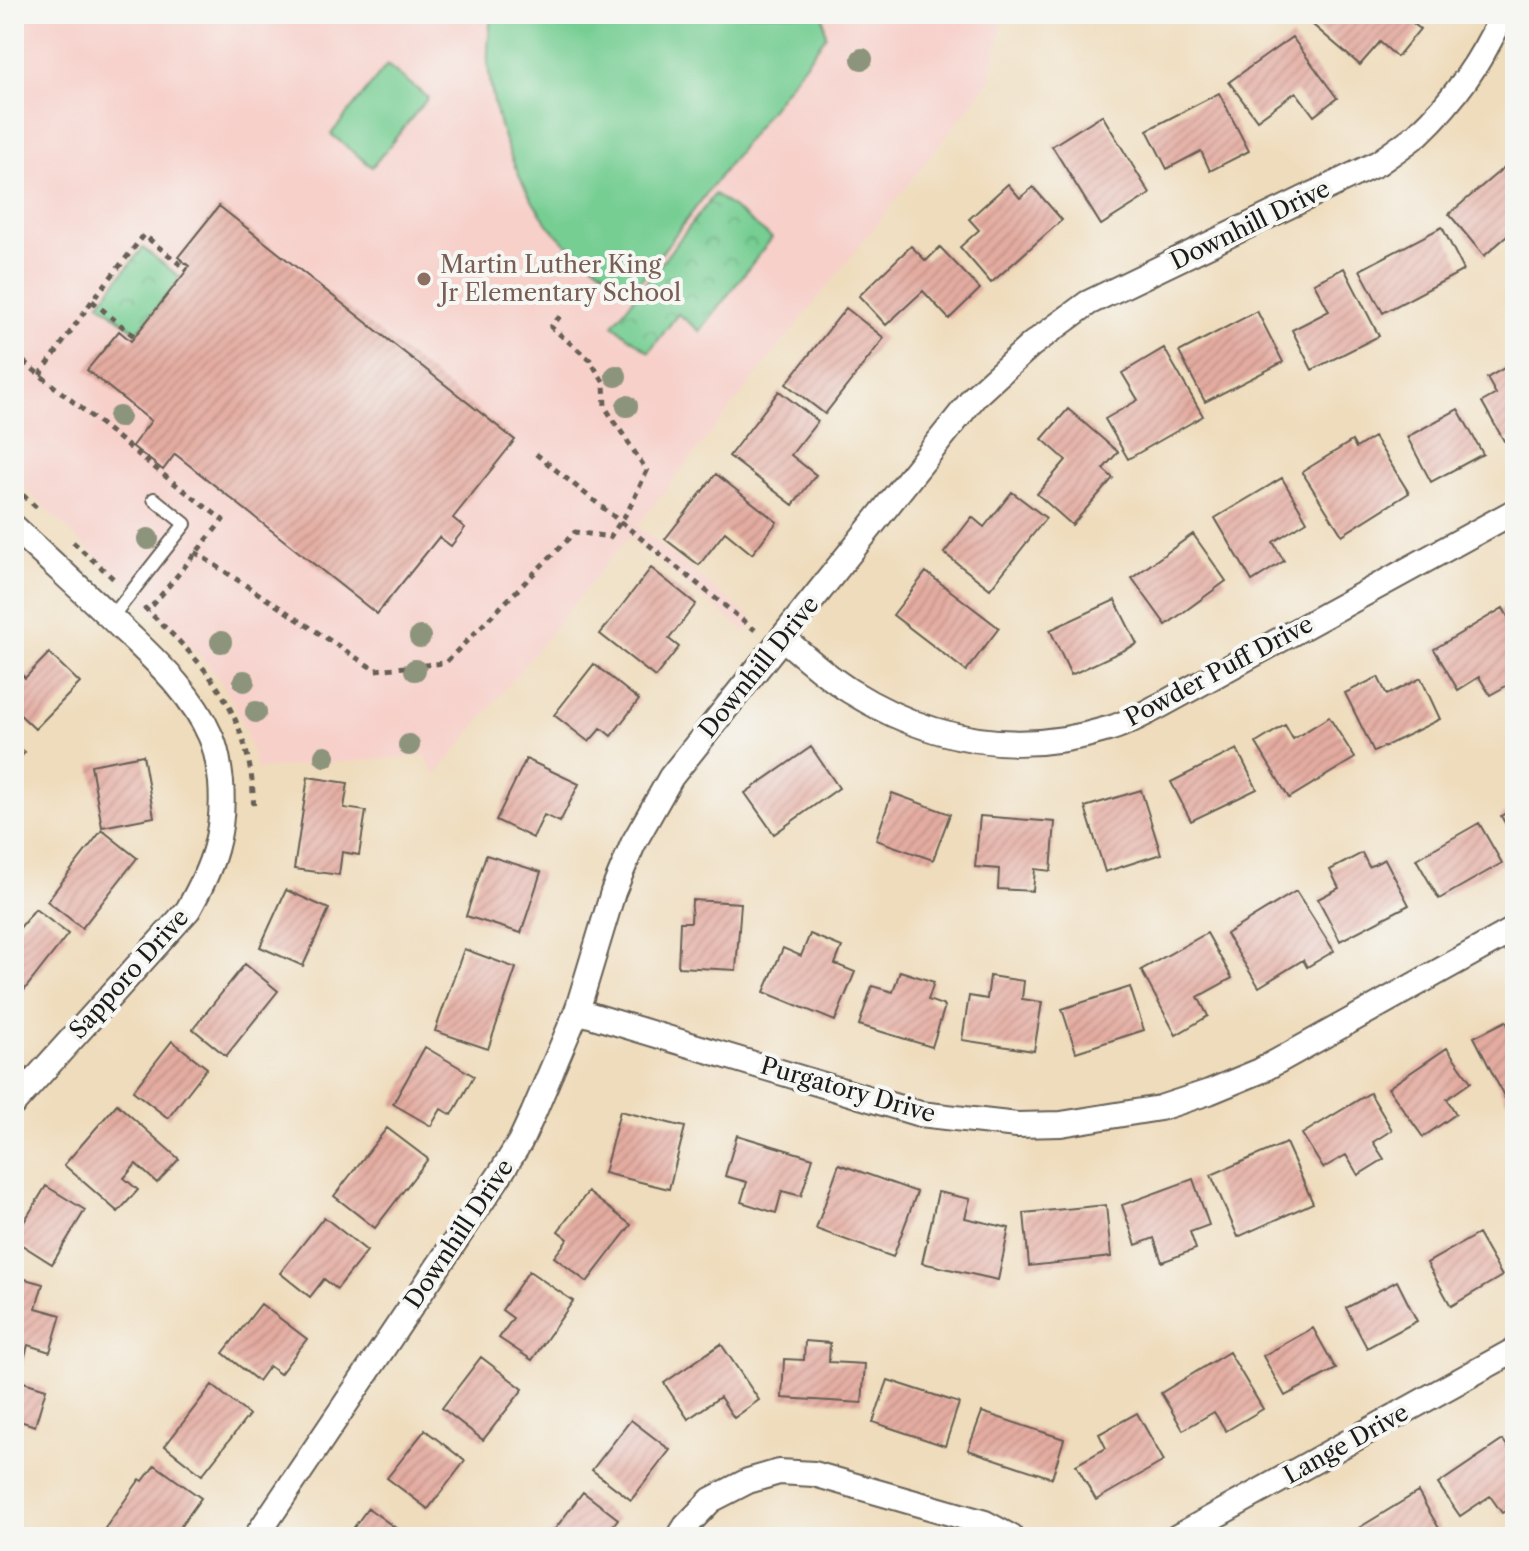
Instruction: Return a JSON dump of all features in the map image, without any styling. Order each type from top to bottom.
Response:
[{"type":"street","name":"Downhill Drive","points":[[256,1537],[520,1142],[577,1011],[613,892],[633,844],[671,777],[975,396],[1031,345],[1088,303],[1378,163],[1416,135],[1447,103],[1473,71],[1503,14]]},
{"type":"street","name":"Powder Puff Drive","points":[[783,638],[849,691],[922,726],[970,740],[1014,744],[1059,741],[1110,729],[1163,704],[1515,511]]},
{"type":"street","name":"Sapporo Drive","points":[[14,529],[111,618],[190,701],[211,736],[219,768],[223,807],[218,844],[204,881],[188,910],[14,1103]]},
{"type":"street","name":"Purgatory Drive","points":[[577,1011],[920,1114],[1017,1125],[1061,1124],[1160,1108],[1260,1071],[1515,929]]},
{"type":"street","name":"Lange Drive","points":[[1177,1537],[1515,1350]]},
{"type":"street","points":[[679,1537],[711,1500],[748,1481],[779,1472],[814,1474],[985,1523],[1011,1537]]},
{"type":"lane","points":[[111,618],[185,524],[154,499]]},
{"type":"path","points":[[40,375],[144,235],[187,270]]},
{"type":"path","points":[[92,301],[134,336]]},
{"type":"path","points":[[65,534],[148,611],[195,552],[375,670],[445,663],[575,532],[610,537],[628,511],[647,471],[605,407],[604,383],[590,360],[551,327],[561,315]]},
{"type":"path","points":[[14,354],[170,480]]},
{"type":"path","points":[[536,454],[755,630]]},
{"type":"shaded area","name":"Martin Luther King Jr Elementary School","points":[[14,14],[1004,14],[990,81],[637,526],[755,621],[746,633],[628,537],[435,776],[426,755],[257,769],[235,706],[203,659],[14,478]]},
{"type":"green space","points":[[491,14],[823,14],[826,36],[634,289],[572,249],[539,212],[526,189],[504,138],[491,87],[488,57]]},
{"type":"green space","points":[[387,65],[428,98],[372,167],[331,134]]},
{"type":"green space","points":[[715,194],[772,238],[700,331],[678,314],[649,352],[613,325]]},
{"type":"green space","points":[[143,248],[181,278],[137,332],[99,303]]},
{"type":"building","points":[[1096,14],[1096,20],[1059,16]]},
{"type":"building","points":[[1310,14],[1402,14],[1420,29],[1397,57],[1380,42],[1360,65],[1306,19]]},
{"type":"building","points":[[1292,37],[1337,98],[1314,116],[1296,92],[1257,120],[1229,82]]},
{"type":"building","points":[[1219,93],[1249,151],[1210,171],[1201,151],[1167,169],[1147,130]]},
{"type":"building","points":[[1102,115],[1150,194],[1101,225],[1052,146]]},
{"type":"building","points":[[1515,158],[1515,229],[1484,256],[1449,214]]},
{"type":"building","points":[[1008,184],[1020,198],[1033,187],[1062,220],[991,283],[960,247],[979,230],[969,219]]},
{"type":"building","points":[[219,206],[515,440],[453,518],[465,528],[451,546],[439,537],[377,614],[175,454],[163,470],[132,446],[151,421],[87,370],[119,331],[131,341],[187,270],[189,266],[178,257]]},
{"type":"building","points":[[1442,227],[1464,270],[1383,313],[1360,270]]},
{"type":"building","points":[[911,246],[926,261],[940,247],[980,289],[949,319],[923,291],[886,325],[859,296]]},
{"type":"building","points":[[1344,268],[1379,336],[1312,370],[1292,330],[1329,311],[1314,283]]},
{"type":"building","points":[[846,308],[884,338],[825,414],[786,384]]},
{"type":"building","points":[[1257,311],[1283,362],[1205,402],[1179,352]]},
{"type":"building","points":[[1164,348],[1203,416],[1128,459],[1105,419],[1138,400],[1122,373]]},
{"type":"building","points":[[1515,362],[1515,435],[1504,441],[1482,402],[1496,394],[1487,378]]},
{"type":"building","points":[[779,391],[818,421],[791,455],[816,475],[793,505],[729,456]]},
{"type":"building","points":[[1068,409],[1118,452],[1103,469],[1113,478],[1072,525],[1037,494],[1066,460],[1042,439]]},
{"type":"building","points":[[1458,409],[1483,454],[1431,482],[1407,437]]},
{"type":"building","points":[[1374,437],[1409,493],[1342,535],[1302,472],[1352,441],[1356,448]]},
{"type":"building","points":[[716,474],[777,522],[752,554],[725,532],[699,565],[665,539]]},
{"type":"building","points":[[1282,478],[1307,521],[1273,542],[1284,561],[1252,581],[1215,518]]},
{"type":"building","points":[[1012,492],[1046,518],[990,589],[944,553],[972,517],[984,527]]},
{"type":"building","points":[[1193,534],[1226,581],[1166,625],[1132,578]]},
{"type":"building","points":[[651,568],[696,604],[669,639],[679,647],[655,677],[600,634]]},
{"type":"building","points":[[926,572],[999,628],[966,671],[893,615]]},
{"type":"building","points":[[1115,600],[1137,644],[1071,675],[1050,630]]},
{"type":"building","points":[[1503,608],[1515,629],[1515,681],[1490,695],[1479,677],[1458,690],[1434,649]]},
{"type":"building","points":[[49,653],[80,683],[35,729],[14,709],[14,667],[25,678]]},
{"type":"building","points":[[594,664],[639,700],[611,736],[601,728],[589,742],[554,715]]},
{"type":"building","points":[[1378,677],[1387,695],[1421,678],[1440,719],[1374,752],[1345,693]]},
{"type":"building","points":[[1329,717],[1355,758],[1289,798],[1256,743],[1285,725],[1293,739]]},
{"type":"building","points":[[14,744],[25,752],[14,766]]},
{"type":"building","points":[[811,747],[839,788],[774,834],[745,793]]},
{"type":"building","points":[[1237,749],[1257,789],[1191,821],[1171,782]]},
{"type":"building","points":[[143,755],[154,817],[102,827],[91,765]]},
{"type":"building","points":[[526,759],[579,784],[560,822],[544,815],[533,838],[496,820]]},
{"type":"building","points":[[308,777],[348,783],[344,808],[366,811],[359,855],[342,852],[339,875],[294,869]]},
{"type":"building","points":[[1141,790],[1161,854],[1105,872],[1085,807]]},
{"type":"building","points":[[892,793],[950,814],[933,860],[876,840]]},
{"type":"building","points":[[1515,807],[1515,840],[1501,816]]},
{"type":"building","points":[[980,816],[1055,822],[1051,871],[1035,869],[1033,891],[998,889],[999,869],[975,867]]},
{"type":"building","points":[[1479,823],[1502,863],[1439,899],[1416,859]]},
{"type":"building","points":[[102,830],[137,858],[82,928],[47,901]]},
{"type":"building","points":[[1362,853],[1369,867],[1385,859],[1409,905],[1340,941],[1318,899],[1339,888],[1330,870]]},
{"type":"building","points":[[486,855],[541,872],[521,933],[466,916]]},
{"type":"building","points":[[286,890],[329,909],[303,966],[260,947]]},
{"type":"building","points":[[1296,891],[1334,951],[1307,967],[1303,960],[1259,987],[1226,934]]},
{"type":"building","points":[[692,900],[741,903],[736,970],[678,967],[680,922],[691,922]]},
{"type":"building","points":[[35,909],[68,934],[14,1003],[14,935]]},
{"type":"building","points":[[1207,933],[1232,978],[1198,997],[1208,1016],[1176,1035],[1141,970]]},
{"type":"building","points":[[810,934],[842,947],[835,964],[855,972],[835,1021],[764,992],[783,948],[801,956]]},
{"type":"building","points":[[464,949],[516,968],[488,1049],[435,1031]]},
{"type":"building","points":[[245,964],[278,991],[226,1056],[193,1029]]},
{"type":"building","points":[[900,971],[934,982],[928,1000],[945,1006],[932,1047],[859,1025],[872,986],[893,992]]},
{"type":"building","points":[[990,976],[1024,981],[1022,999],[1042,1002],[1034,1051],[962,1040],[969,996],[987,999]]},
{"type":"building","points":[[1130,987],[1144,1030],[1076,1052],[1062,1009]]},
{"type":"building","points":[[1506,1021],[1515,1039],[1515,1095],[1506,1100],[1474,1037]]},
{"type":"building","points":[[172,1041],[207,1068],[168,1118],[133,1091]]},
{"type":"building","points":[[425,1047],[474,1076],[452,1115],[441,1109],[431,1126],[393,1104]]},
{"type":"building","points":[[1447,1048],[1471,1082],[1447,1099],[1456,1114],[1423,1137],[1388,1088]]},
{"type":"building","points":[[1370,1093],[1392,1130],[1373,1142],[1384,1159],[1358,1175],[1346,1155],[1323,1168],[1302,1134]]},
{"type":"building","points":[[117,1104],[179,1159],[157,1183],[136,1164],[124,1178],[138,1190],[118,1212],[64,1165]]},
{"type":"building","points":[[620,1111],[685,1127],[669,1189],[604,1173]]},
{"type":"building","points":[[387,1128],[428,1159],[375,1228],[334,1196]]},
{"type":"building","points":[[737,1135],[813,1158],[801,1196],[782,1191],[776,1213],[741,1202],[747,1182],[725,1176]]},
{"type":"building","points":[[1286,1143],[1313,1203],[1238,1237],[1211,1175]]},
{"type":"building","points":[[839,1164],[917,1192],[893,1257],[816,1229]]},
{"type":"building","points":[[1193,1179],[1209,1225],[1190,1232],[1196,1249],[1162,1262],[1154,1238],[1136,1245],[1122,1205]]},
{"type":"building","points":[[46,1186],[85,1210],[52,1264],[14,1240]]},
{"type":"building","points":[[588,1192],[631,1225],[587,1282],[554,1257],[568,1239],[558,1231]]},
{"type":"building","points":[[938,1192],[970,1199],[965,1218],[1009,1228],[998,1280],[922,1263]]},
{"type":"building","points":[[1106,1205],[1111,1257],[1029,1266],[1024,1213]]},
{"type":"building","points":[[324,1217],[367,1251],[337,1289],[324,1279],[310,1297],[280,1273]]},
{"type":"building","points":[[1478,1234],[1502,1276],[1451,1306],[1427,1263]]},
{"type":"building","points":[[529,1271],[573,1301],[532,1360],[499,1338],[513,1318],[502,1310]]},
{"type":"building","points":[[14,1276],[43,1284],[36,1308],[61,1315],[50,1352],[28,1345],[22,1366],[14,1364]]},
{"type":"building","points":[[1397,1281],[1417,1321],[1367,1348],[1346,1308]]},
{"type":"building","points":[[261,1304],[307,1339],[280,1374],[269,1366],[258,1381],[223,1353]]},
{"type":"building","points":[[1313,1328],[1336,1369],[1285,1396],[1263,1356]]},
{"type":"building","points":[[805,1341],[830,1343],[829,1362],[865,1364],[862,1403],[782,1398],[784,1359],[804,1360]]},
{"type":"building","points":[[721,1344],[759,1400],[734,1418],[720,1397],[688,1419],[664,1383]]},
{"type":"building","points":[[1229,1352],[1263,1409],[1226,1431],[1214,1412],[1183,1430],[1161,1393]]},
{"type":"building","points":[[481,1357],[523,1389],[483,1440],[442,1408]]},
{"type":"building","points":[[14,1379],[46,1389],[35,1426],[20,1421],[15,1437]]},
{"type":"building","points":[[888,1380],[959,1403],[945,1446],[873,1422]]},
{"type":"building","points":[[212,1385],[249,1415],[202,1475],[165,1446]]},
{"type":"building","points":[[982,1412],[1064,1439],[1052,1478],[968,1450]]},
{"type":"building","points":[[1137,1413],[1164,1461],[1096,1500],[1076,1465],[1106,1448],[1099,1434]]},
{"type":"building","points":[[631,1420],[670,1450],[631,1500],[592,1470]]},
{"type":"building","points":[[425,1430],[465,1461],[428,1509],[387,1478]]},
{"type":"building","points":[[1503,1440],[1515,1458],[1515,1505],[1502,1513],[1490,1496],[1460,1516],[1438,1484]]},
{"type":"building","points":[[155,1465],[201,1498],[173,1537],[106,1537],[101,1534],[140,1479],[143,1481]]},
{"type":"building","points":[[583,1492],[618,1519],[604,1537],[549,1537]]},
{"type":"building","points":[[1418,1492],[1444,1537],[1362,1537],[1357,1529]]},
{"type":"building","points":[[368,1508],[408,1537],[347,1537]]},
{"type":"place","name":"Martin Luther King Jr Elementary School","points":[[424,279]]}]
